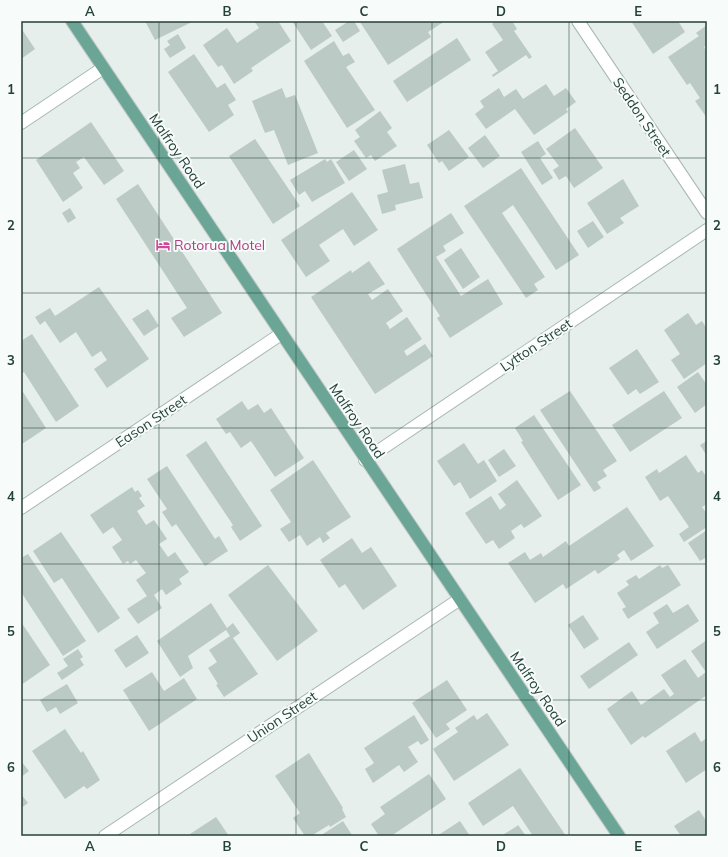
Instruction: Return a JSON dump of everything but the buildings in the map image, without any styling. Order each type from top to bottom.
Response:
[{"type":"main road","name":"Malfroy Road","points":[[72,21],[618,836]]},
{"type":"street","name":"Seddon Street","points":[[578,21],[707,213]]},
{"type":"street","points":[[21,123],[103,68]]},
{"type":"street","name":"Lytton Street","points":[[365,460],[707,230]]},
{"type":"street","name":"Eason Street","points":[[21,508],[281,334]]},
{"type":"street","name":"Union Street","points":[[105,836],[460,599]]},
{"type":"place","name":"Rotorua Motel","points":[[163,245]]}]
